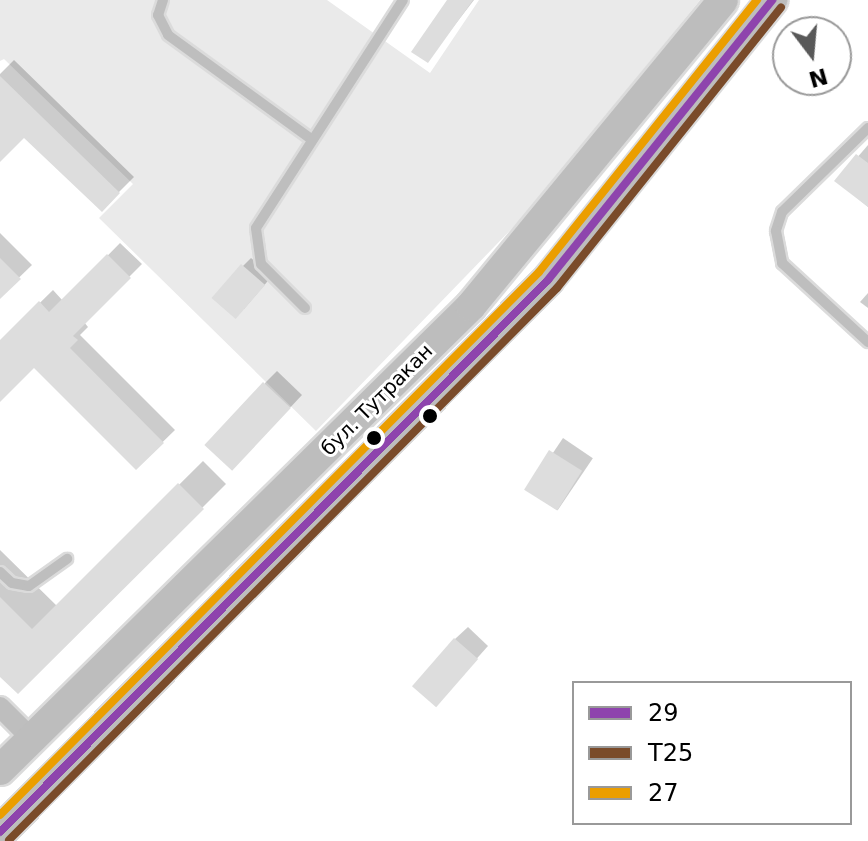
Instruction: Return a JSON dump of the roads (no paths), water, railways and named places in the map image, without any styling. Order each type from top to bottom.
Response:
[{"type":"main road","name":"бул. Тутракан","points":[[4,766],[471,306],[723,0]]},
{"type":"main road","name":"бул. Тутракан","points":[[0,832],[548,280],[772,0]]},
{"type":"main road","points":[[31,738],[62,769]]},
{"type":"main road","points":[[4,766],[39,793]]},
{"type":"street","points":[[0,707],[31,738]]},
{"type":"lane","points":[[163,0],[158,15],[168,35],[310,138]]},
{"type":"lane","points":[[305,308],[261,264],[254,243],[268,202],[403,0]]},
{"type":"lane","points":[[868,128],[782,212],[776,231],[782,263],[868,342]]},
{"type":"lane","points":[[0,572],[12,583],[29,586],[67,559]]}]
